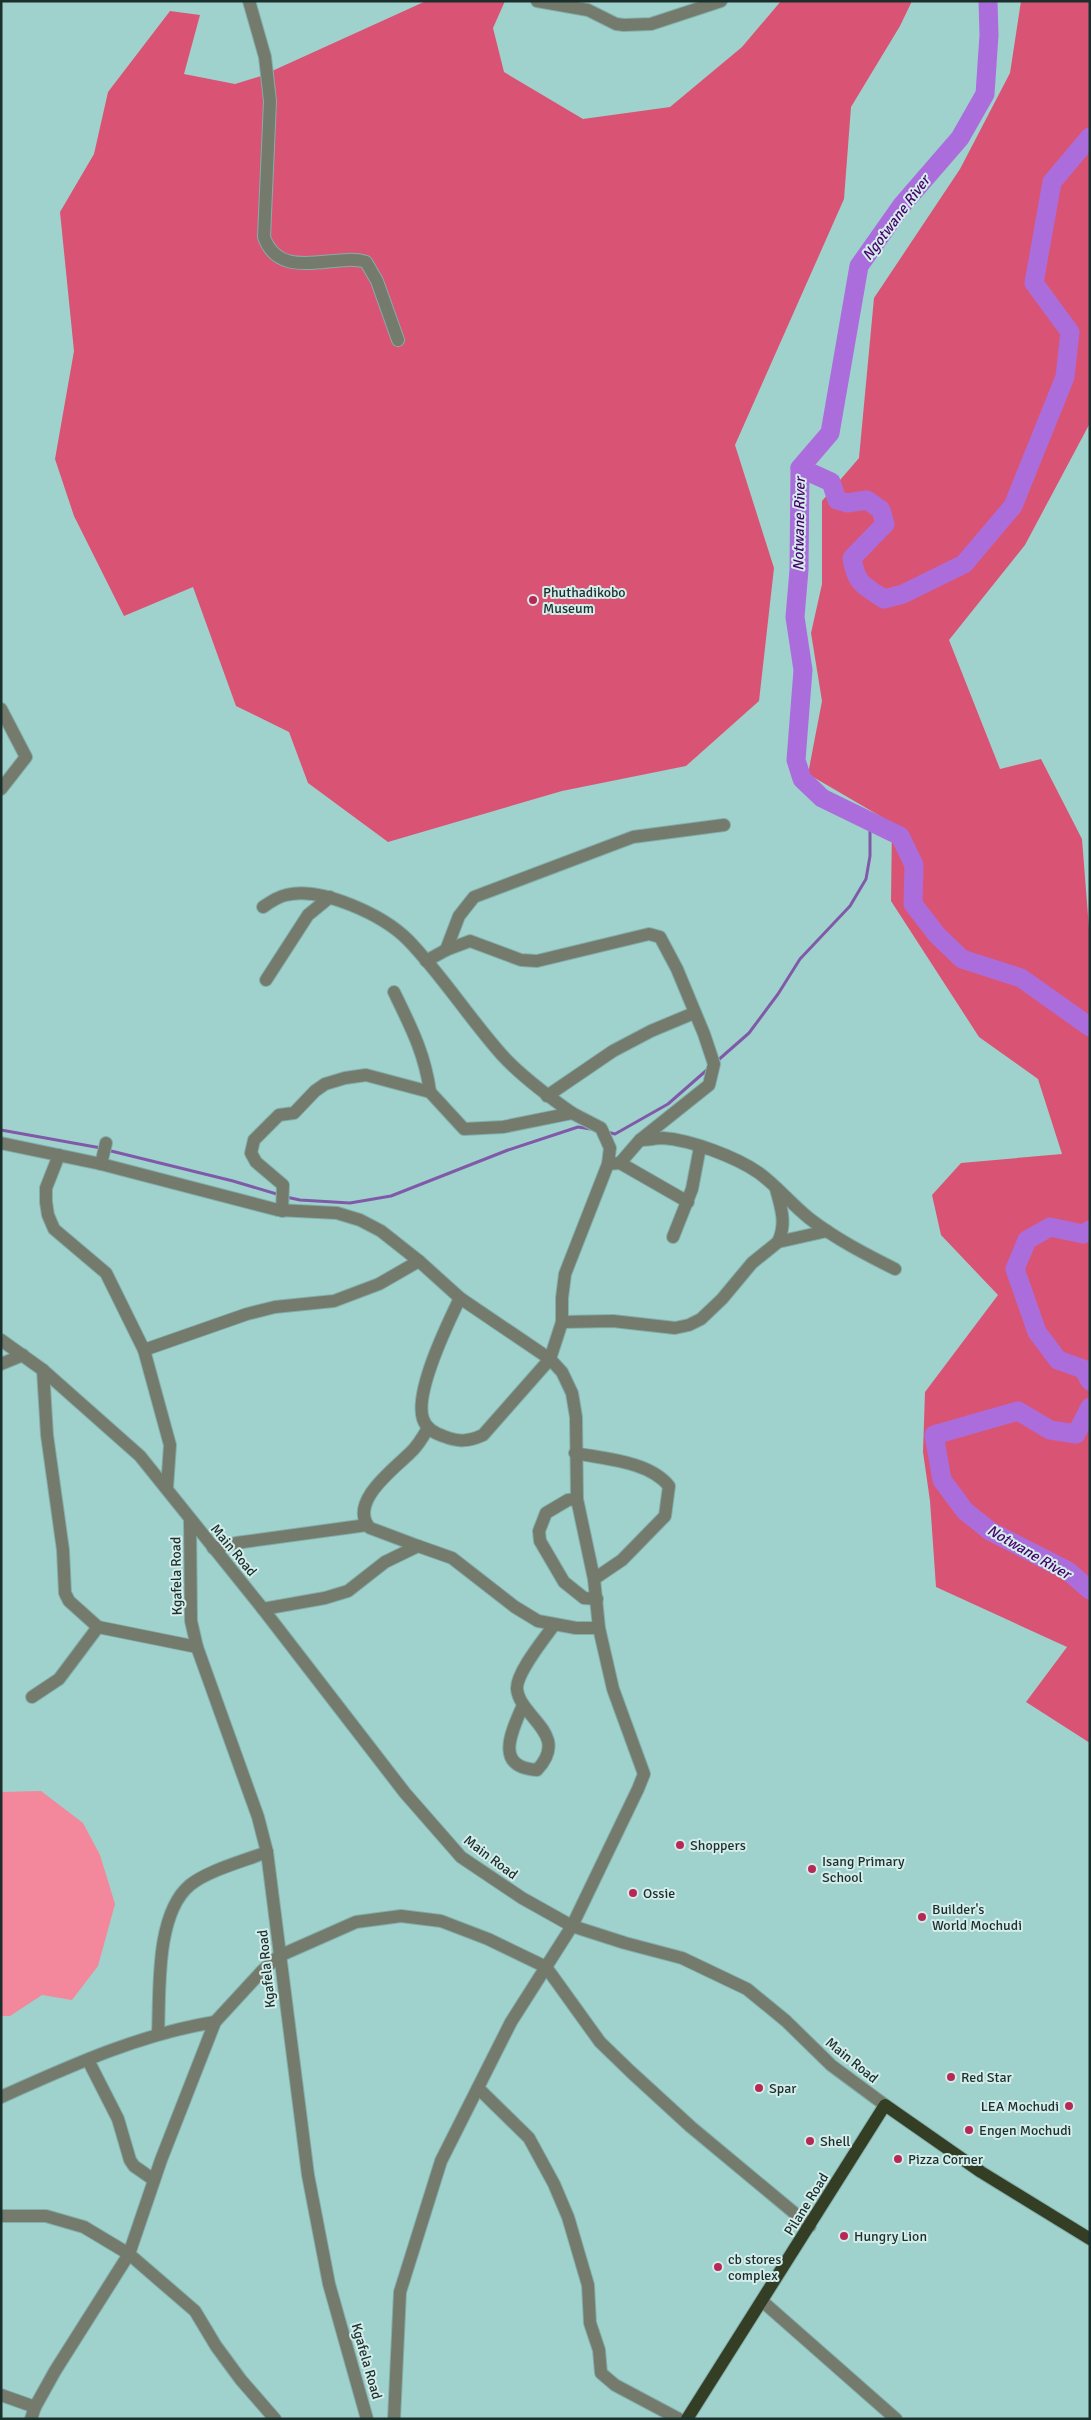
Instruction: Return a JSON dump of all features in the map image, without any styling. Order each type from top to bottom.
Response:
[{"type":"main road","name":"Pilane Road","points":[[687,2419],[810,2226],[884,2105]]},
{"type":"main road","name":"Main Road","points":[[884,2105],[981,2172],[1090,2239]]},
{"type":"street","points":[[249,1],[265,57],[270,101],[264,237],[266,244],[283,260],[314,263],[366,262],[377,281],[398,340]]},
{"type":"street","points":[[537,1],[588,10],[616,24],[624,25],[651,24],[721,1]]},
{"type":"street","points":[[1,709],[26,757],[1,789]]},
{"type":"street","points":[[446,950],[459,916],[474,897],[633,837],[724,825]]},
{"type":"street","points":[[263,907],[275,899],[288,894],[309,894],[330,897],[383,921],[406,939],[426,960],[503,1056],[547,1096],[572,1113],[601,1128],[610,1148],[614,1164],[688,1202]]},
{"type":"street","points":[[266,980],[308,915],[330,897]]},
{"type":"street","points":[[426,960],[470,941],[521,960],[536,961],[621,939],[654,934],[662,941],[704,1034],[714,1064],[710,1085],[640,1140],[614,1164],[565,1274],[562,1322],[550,1360],[483,1435],[472,1441],[459,1442],[428,1428],[423,1418],[421,1406],[429,1373],[442,1335],[460,1298]]},
{"type":"street","points":[[394,992],[420,1046],[427,1068],[430,1092]]},
{"type":"street","points":[[547,1096],[614,1051],[651,1031],[694,1013]]},
{"type":"street","points":[[283,1200],[280,1182],[256,1162],[251,1153],[254,1140],[278,1115],[294,1113],[315,1091],[325,1084],[345,1078],[366,1075],[430,1092],[464,1129],[503,1127],[572,1113]]},
{"type":"street","points":[[640,1140],[662,1138],[724,1155],[759,1173],[775,1189],[828,1231],[863,1254],[894,1269]]},
{"type":"street","points":[[102,1160],[106,1143]]},
{"type":"street","points":[[1,1144],[59,1155],[102,1160],[283,1200],[360,1220],[381,1231],[419,1260],[460,1298],[550,1360],[562,1372],[572,1393],[576,1417],[576,1499],[594,1579],[599,1628],[613,1689],[644,1774],[572,1926],[511,2022],[441,2161],[400,2292],[394,2419]]},
{"type":"street","points":[[673,1237],[688,1202],[700,1147]]},
{"type":"street","points":[[59,1155],[46,1188],[46,1202],[54,1229],[106,1272],[144,1350],[170,1445],[167,1488]]},
{"type":"street","points":[[775,1189],[783,1216],[783,1231],[778,1242]]},
{"type":"street","points":[[562,1322],[613,1321],[674,1328],[689,1325],[701,1319],[715,1306],[752,1263],[778,1242],[828,1231]]},
{"type":"street","points":[[144,1350],[247,1314],[275,1307],[334,1301],[379,1284],[419,1260]]},
{"type":"street","name":"Main Road","points":[[1,1340],[43,1370],[140,1456],[263,1609],[405,1793],[461,1857],[522,1898],[572,1926],[625,1943],[682,1958],[747,1989],[786,2021],[831,2064],[884,2105]]},
{"type":"street","points":[[1,1364],[23,1355]]},
{"type":"street","points":[[43,1370],[47,1435],[63,1550],[65,1593],[69,1601],[98,1627],[197,1647]]},
{"type":"street","points":[[367,1525],[366,1504],[371,1493],[418,1444],[428,1428]]},
{"type":"street","points":[[575,1453],[651,1471],[663,1478],[669,1486],[665,1516],[622,1560],[594,1579]]},
{"type":"street","points":[[576,1499],[568,1500],[546,1513],[539,1531],[540,1541],[564,1582],[584,1598],[597,1599]]},
{"type":"street","name":"Kgafela Road","points":[[190,1520],[191,1621],[197,1647],[258,1817],[267,1852],[308,2175],[329,2284],[367,2419]]},
{"type":"street","points":[[213,1548],[236,1543],[367,1525],[370,1528],[452,1558],[516,1607],[538,1620],[554,1625],[599,1628]]},
{"type":"street","points":[[263,1609],[326,1598],[348,1591],[385,1562],[418,1546]]},
{"type":"street","points":[[523,1705],[510,1735],[509,1750],[514,1761],[523,1769],[537,1770],[547,1756],[548,1736],[539,1722],[523,1705],[517,1688],[521,1674],[554,1625]]},
{"type":"street","points":[[32,1696],[59,1679],[98,1627]]},
{"type":"street","points":[[158,2034],[163,1945],[168,1919],[176,1900],[191,1884],[267,1852]]},
{"type":"street","points":[[1,2395],[33,2413],[129,2254],[154,2180],[215,2022],[262,1970],[279,1956],[356,1922],[401,1916],[441,1921],[488,1939],[546,1966],[600,2042],[691,2127],[810,2226]]},
{"type":"street","points":[[1,2097],[88,2060],[158,2034],[215,2022]]},
{"type":"street","points":[[88,2060],[118,2119],[130,2160],[134,2166],[154,2180]]},
{"type":"street","points":[[478,2088],[529,2138],[554,2184],[568,2217],[588,2284],[590,2323],[599,2350],[601,2373],[615,2385],[679,2419]]},
{"type":"street","points":[[1,2216],[46,2216],[84,2227],[129,2254],[195,2311],[231,2366],[275,2419]]},
{"type":"street","points":[[762,2301],[896,2419]]},
{"type":"shaded area","points":[[426,1],[505,1],[493,28],[504,72],[583,119],[670,107],[742,47],[781,1],[912,1],[900,26],[851,107],[844,199],[735,445],[774,568],[759,701],[686,766],[562,791],[388,842],[308,783],[289,732],[236,706],[193,587],[124,616],[74,516],[55,459],[74,351],[60,212],[94,154],[108,92],[170,11],[200,15],[184,74],[235,84],[261,76]]},
{"type":"shaded area","points":[[1021,1],[1090,1],[1090,423],[1025,545],[949,640],[1000,769],[1041,759],[1082,839],[1090,941],[1090,1743],[1026,1702],[1067,1647],[936,1587],[930,1501],[923,1452],[925,1392],[998,1295],[941,1235],[932,1195],[961,1163],[1062,1154],[1038,1079],[979,1037],[891,901],[892,823],[808,774],[822,701],[811,633],[822,584],[822,501],[859,458],[874,298],[960,169],[1010,73]]},
{"type":"shaded area","points":[[41,1791],[83,1823],[100,1855],[115,1904],[98,1966],[72,2000],[42,1995],[10,2016],[1,2016],[1,1792]]},
{"type":"waterway","name":"Ngotwane River","points":[[800,468],[830,433],[859,266],[902,205],[960,138],[985,94],[989,35],[988,1]]},
{"type":"waterway","name":"Notwane River","points":[[1090,137],[1052,182],[1034,283],[1070,332],[1065,377],[1013,506],[964,564],[903,594],[884,599],[862,583],[856,574],[852,558],[885,524],[881,510],[867,500],[847,503],[837,500],[831,482],[800,468],[799,570],[795,617],[803,670],[796,760],[802,779],[822,798],[900,836],[914,865],[913,904],[937,935],[962,959],[1021,978],[1090,1027]]},
{"type":"waterway","points":[[716,1062],[749,1033],[778,994],[800,959],[850,906],[866,879],[870,856],[870,821]]},
{"type":"waterway","points":[[607,1132],[615,1134],[668,1104],[708,1069]]},
{"type":"waterway","points":[[286,1197],[300,1200],[350,1203],[391,1196],[508,1150],[578,1127],[591,1129]]},
{"type":"waterway","points":[[1,1130],[101,1148]]},
{"type":"waterway","points":[[107,1150],[233,1181],[280,1195]]},
{"type":"waterway","name":"Notwane River","points":[[1090,1230],[1083,1234],[1050,1227],[1027,1240],[1015,1269],[1037,1332],[1058,1360],[1083,1369],[1090,1381]]},
{"type":"waterway","name":"Notwane River","points":[[1090,1407],[1076,1434],[1050,1430],[1018,1411],[934,1435],[942,1480],[965,1511],[990,1531],[1068,1571],[1090,1590]]},
{"type":"place","name":"Phuthadikobo Museum","points":[[533,600]]},
{"type":"place","name":"Shoppers","points":[[680,1845]]},
{"type":"place","name":"Isang Primary School","points":[[812,1869]]},
{"type":"place","name":"Ossie","points":[[633,1893]]},
{"type":"place","name":"Builder's World Mochudi","points":[[922,1917]]},
{"type":"place","name":"Red Star","points":[[951,2077]]},
{"type":"place","name":"Spar","points":[[759,2088]]},
{"type":"place","name":"LEA Mochudi","points":[[1069,2106]]},
{"type":"place","name":"Engen Mochudi","points":[[969,2130]]},
{"type":"place","name":"Shell","points":[[810,2141]]},
{"type":"place","name":"Pizza Corner","points":[[898,2159]]},
{"type":"place","name":"Hungry Lion","points":[[844,2236]]},
{"type":"place","name":"cb stores complex","points":[[718,2267]]}]
